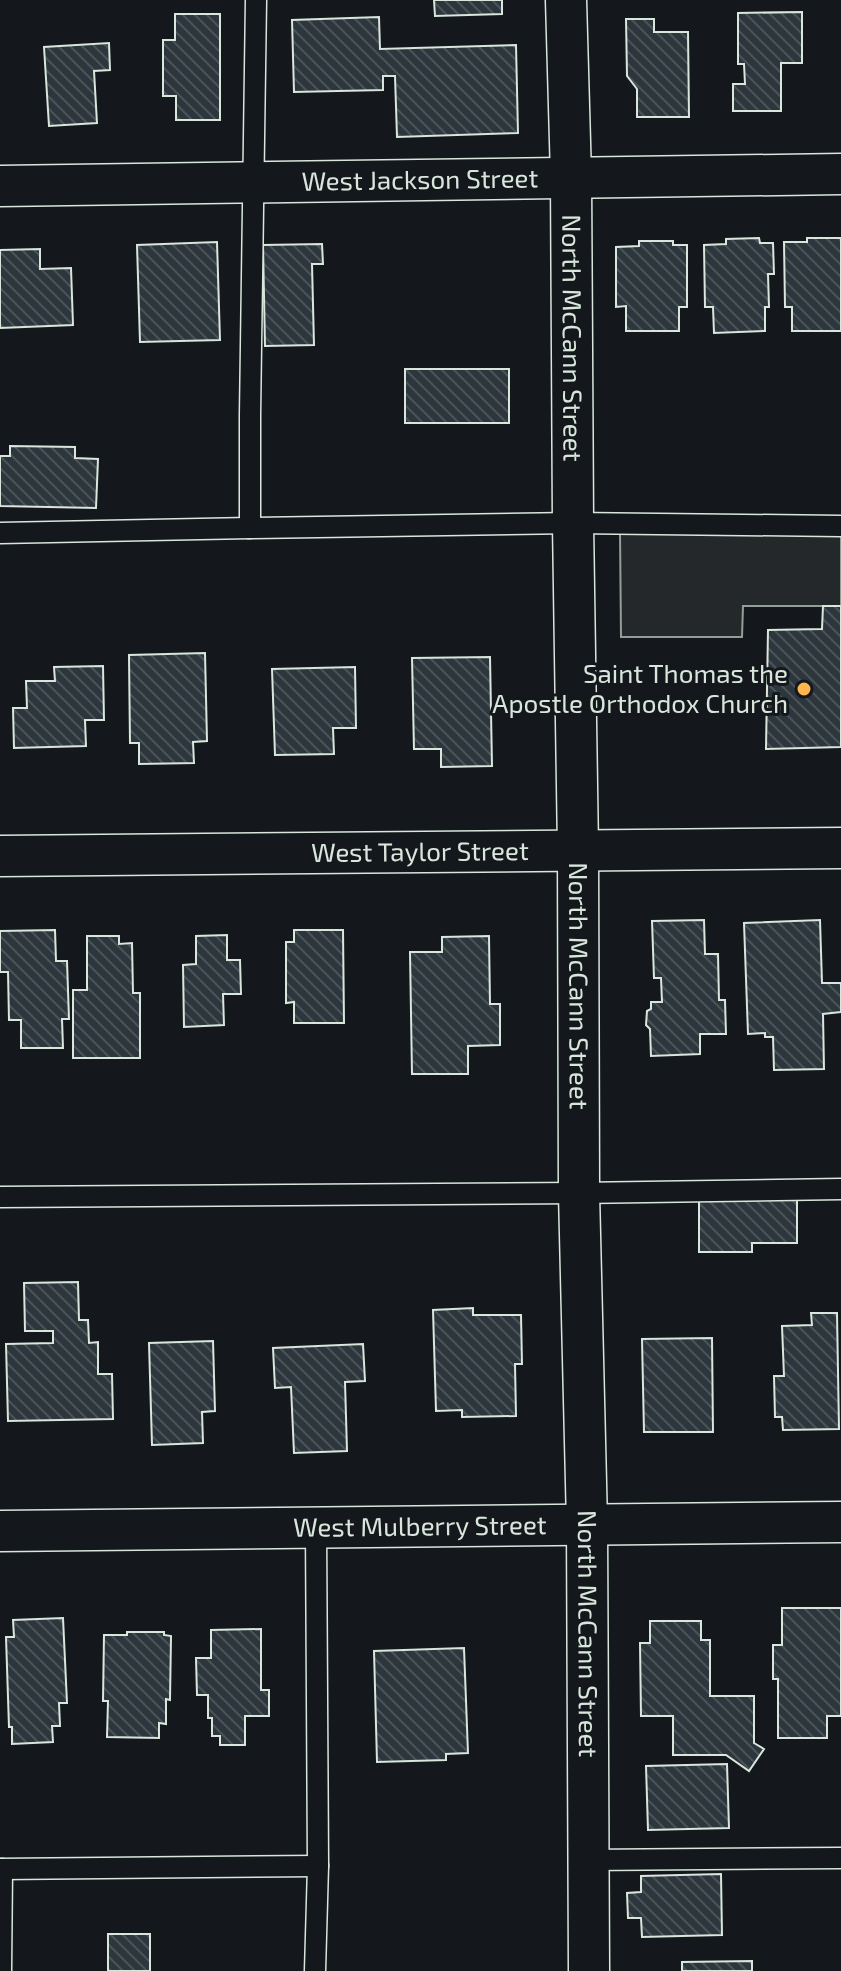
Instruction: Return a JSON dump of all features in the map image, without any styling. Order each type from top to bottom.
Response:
[{"type":"street","name":"North McCann Street","points":[[566,0],[571,177],[579,1193],[587,1524],[589,1971]]},
{"type":"street","name":"West Jackson Street","points":[[0,186],[841,174]]},
{"type":"street","name":"West Taylor Street","points":[[0,856],[841,848]]},
{"type":"street","name":"West Mulberry Street","points":[[0,1531],[841,1522]]},
{"type":"lane","points":[[250,528],[256,0]]},
{"type":"lane","points":[[0,533],[573,523],[841,526]]},
{"type":"lane","points":[[0,1197],[841,1189]]},
{"type":"lane","points":[[315,1971],[318,1866],[316,1527]]},
{"type":"lane","points":[[588,1860],[841,1858]]},
{"type":"lane","points":[[1,1971],[1,1869],[318,1866]]},
{"type":"shaded area","points":[[841,530],[841,606],[743,606],[742,637],[621,637],[620,531]]},
{"type":"building","points":[[434,0],[502,0],[502,14],[435,16]]},
{"type":"building","points":[[802,12],[802,63],[781,63],[781,111],[733,111],[733,84],[745,84],[744,64],[738,64],[738,13]]},
{"type":"building","points":[[175,14],[220,14],[220,120],[176,120],[176,96],[163,96],[163,40],[175,40]]},
{"type":"building","points":[[379,17],[380,49],[516,45],[518,133],[397,137],[395,76],[383,76],[383,90],[294,92],[292,20]]},
{"type":"building","points":[[626,19],[654,19],[654,32],[688,32],[689,117],[637,117],[637,89],[627,76]]},
{"type":"building","points":[[109,43],[110,70],[94,71],[97,123],[49,126],[44,47]]},
{"type":"building","points":[[759,238],[760,243],[773,243],[774,274],[768,274],[769,307],[765,307],[765,331],[714,333],[713,307],[705,307],[704,245],[726,244],[726,239]]},
{"type":"building","points":[[807,238],[841,238],[841,331],[792,331],[792,307],[785,307],[784,242],[807,242]]},
{"type":"building","points":[[639,241],[673,241],[673,245],[687,245],[687,307],[679,307],[679,331],[626,331],[626,306],[616,307],[616,247],[639,246]]},
{"type":"building","points":[[217,242],[220,340],[140,342],[137,245]]},
{"type":"building","points":[[322,244],[323,264],[312,264],[314,345],[265,346],[263,245]]},
{"type":"building","points":[[40,249],[40,269],[71,268],[73,325],[0,328],[0,250]]},
{"type":"building","points":[[405,369],[509,369],[509,423],[405,423]]},
{"type":"building","points":[[10,446],[75,447],[75,458],[98,459],[96,508],[0,506],[0,456],[10,456]]},
{"type":"building","name":"Saint Thomas the Apostle Orthodox Church","points":[[823,606],[841,606],[841,747],[766,749],[768,630],[822,629]]},
{"type":"building","points":[[205,653],[207,741],[193,742],[194,763],[139,764],[139,743],[130,743],[129,655]]},
{"type":"building","points":[[490,657],[492,766],[441,767],[441,749],[414,749],[412,658]]},
{"type":"building","points":[[103,666],[104,720],[85,720],[86,746],[14,748],[13,708],[27,708],[26,681],[55,681],[54,667]]},
{"type":"building","points":[[355,667],[356,728],[333,728],[334,754],[275,755],[272,669]]},
{"type":"building","points":[[704,920],[705,954],[718,954],[719,1000],[725,1000],[726,1034],[700,1034],[700,1054],[651,1056],[647,1011],[651,1009],[651,1002],[662,1002],[661,978],[654,978],[652,921]]},
{"type":"building","points":[[820,920],[822,983],[841,983],[841,1012],[823,1014],[824,1069],[774,1070],[773,1037],[765,1037],[765,1033],[748,1034],[744,923]]},
{"type":"building","points":[[55,930],[56,961],[67,961],[69,1019],[62,1019],[63,1048],[21,1048],[21,1020],[9,1020],[8,972],[0,972],[0,931]]},
{"type":"building","points":[[294,930],[343,930],[344,1023],[294,1023],[294,1002],[286,1003],[286,942],[294,942]]},
{"type":"building","points":[[227,935],[227,960],[240,960],[241,994],[223,994],[224,1025],[184,1027],[183,965],[196,964],[196,936]]},
{"type":"building","points":[[87,936],[119,936],[119,944],[132,943],[133,993],[140,993],[140,1058],[73,1058],[73,990],[87,990]]},
{"type":"building","points":[[489,936],[490,1004],[500,1004],[500,1045],[468,1046],[468,1074],[412,1074],[410,952],[442,952],[442,937]]},
{"type":"building","points":[[797,1196],[797,1243],[752,1243],[752,1252],[699,1252],[699,1197]]},
{"type":"building","points":[[78,1282],[79,1320],[88,1320],[89,1343],[98,1342],[98,1374],[112,1374],[113,1419],[8,1421],[6,1344],[53,1343],[53,1331],[25,1331],[24,1283]]},
{"type":"building","points":[[473,1308],[473,1315],[521,1315],[522,1364],[515,1364],[516,1416],[462,1417],[462,1410],[436,1411],[433,1310]]},
{"type":"building","points":[[811,1313],[837,1313],[839,1429],[783,1430],[782,1417],[775,1417],[774,1376],[784,1376],[782,1326],[812,1325]]},
{"type":"building","points":[[712,1338],[713,1432],[644,1432],[642,1339]]},
{"type":"building","points":[[213,1341],[215,1411],[202,1412],[203,1443],[152,1445],[149,1343]]},
{"type":"building","points":[[363,1344],[365,1381],[345,1382],[347,1451],[294,1453],[291,1387],[275,1388],[273,1348]]},
{"type":"building","points":[[782,1608],[841,1608],[841,1716],[827,1716],[827,1738],[778,1738],[778,1679],[773,1679],[773,1645],[782,1645]]},
{"type":"building","points":[[63,1618],[67,1703],[59,1703],[60,1726],[52,1726],[53,1742],[12,1744],[6,1637],[14,1637],[13,1620]]},
{"type":"building","points":[[650,1621],[701,1621],[701,1640],[710,1640],[710,1696],[754,1696],[754,1743],[764,1749],[749,1771],[726,1755],[673,1755],[673,1716],[641,1716],[640,1643],[650,1643]]},
{"type":"building","points":[[261,1629],[261,1690],[269,1690],[269,1716],[245,1716],[245,1745],[220,1745],[220,1736],[212,1736],[208,1695],[197,1695],[196,1658],[211,1658],[211,1630]]},
{"type":"building","points":[[127,1632],[164,1632],[164,1635],[171,1636],[170,1700],[166,1699],[166,1724],[159,1723],[159,1738],[107,1737],[108,1701],[103,1701],[104,1635],[127,1635]]},
{"type":"building","points":[[464,1648],[468,1753],[446,1754],[446,1760],[377,1762],[374,1651]]},
{"type":"building","points":[[727,1764],[729,1828],[648,1830],[646,1766]]},
{"type":"building","points":[[721,1874],[722,1935],[642,1937],[641,1918],[628,1918],[627,1893],[641,1892],[641,1876]]},
{"type":"building","points":[[108,1934],[150,1934],[150,1971],[108,1971]]},
{"type":"building","points":[[752,1961],[752,1971],[682,1971],[682,1962]]},
{"type":"place","name":"Saint Thomas the Apostle Orthodox Church","points":[[804,689]]}]
